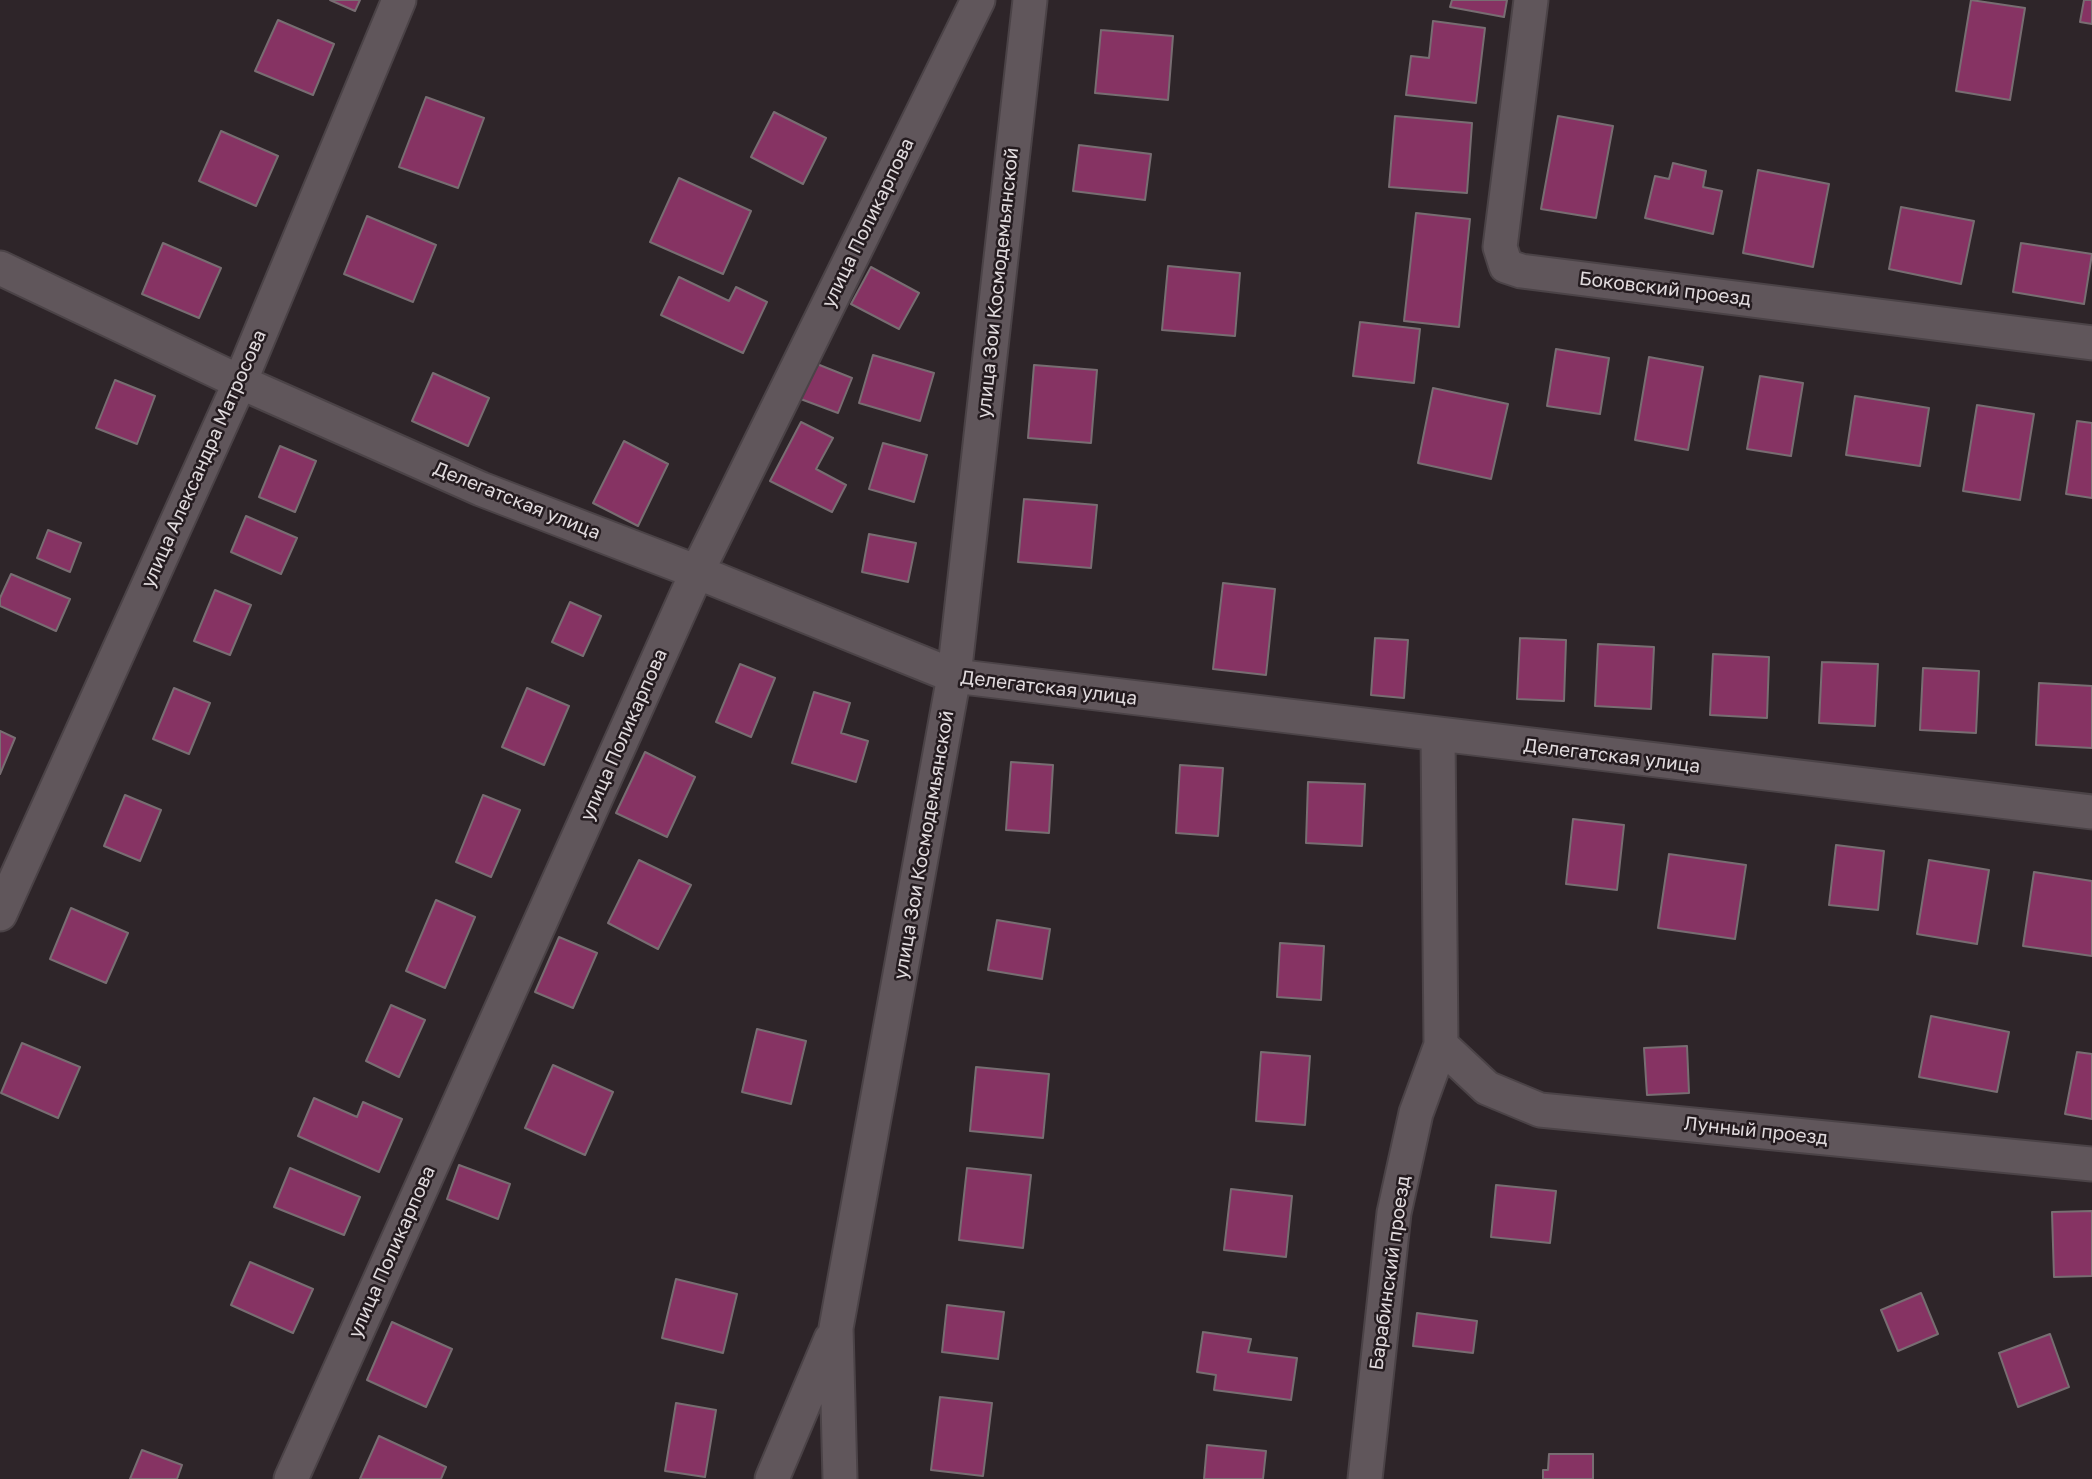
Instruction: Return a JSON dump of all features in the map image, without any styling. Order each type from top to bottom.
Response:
[{"type":"street","name":"улица Александра Матросова","points":[[0,914],[240,382],[399,0]]},
{"type":"street","name":"улица Поликарпова","points":[[291,1479],[697,572],[978,0]]},
{"type":"street","name":"улица Зои Космодемьянской","points":[[840,1479],[836,1328],[954,676],[1030,0]]},
{"type":"street","name":"Боковский проезд","points":[[1531,0],[1500,247],[1506,266],[1521,271],[2092,343]]},
{"type":"street","name":"Делегатская улица","points":[[0,268],[240,382],[481,489],[697,572],[954,676],[1438,736],[2092,812]]},
{"type":"street","name":"Барабинский проезд","points":[[1365,1479],[1394,1213],[1416,1113],[1441,1045],[1438,736]]},
{"type":"street","name":"Лунный проезд","points":[[1441,1045],[1487,1088],[1539,1110],[2092,1164]]},
{"type":"street","points":[[772,1479],[836,1328]]},
{"type":"building","points":[[330,0],[360,0],[355,11]]},
{"type":"building","points":[[1452,0],[1507,0],[1504,17],[1450,7]]},
{"type":"building","points":[[1971,0],[2025,8],[2010,100],[1956,91]]},
{"type":"building","points":[[2084,0],[2092,0],[2092,24],[2080,22]]},
{"type":"building","points":[[278,20],[334,44],[313,95],[255,71]]},
{"type":"building","points":[[1433,21],[1485,28],[1476,103],[1406,95],[1411,56],[1429,58]]},
{"type":"building","points":[[1101,30],[1173,36],[1168,100],[1095,93]]},
{"type":"building","points":[[426,97],[484,118],[458,188],[399,167]]},
{"type":"building","points":[[774,112],[826,138],[803,184],[751,157]]},
{"type":"building","points":[[1395,116],[1472,123],[1467,193],[1389,187]]},
{"type":"building","points":[[1558,116],[1613,126],[1596,218],[1541,209]]},
{"type":"building","points":[[221,131],[278,156],[256,206],[199,181]]},
{"type":"building","points":[[1079,145],[1151,154],[1145,200],[1073,191]]},
{"type":"building","points":[[1673,163],[1706,171],[1703,187],[1722,191],[1713,234],[1645,218],[1655,176],[1669,179]]},
{"type":"building","points":[[1758,170],[1829,184],[1813,267],[1743,253]]},
{"type":"building","points":[[679,178],[751,211],[723,274],[650,242]]},
{"type":"building","points":[[1901,207],[1974,221],[1961,284],[1889,269]]},
{"type":"building","points":[[1416,213],[1470,219],[1459,327],[1404,321]]},
{"type":"building","points":[[367,216],[436,245],[413,302],[344,274]]},
{"type":"building","points":[[163,243],[221,268],[199,318],[142,294]]},
{"type":"building","points":[[2021,243],[2092,254],[2084,304],[2013,292]]},
{"type":"building","points":[[1168,266],[1240,273],[1235,336],[1162,330]]},
{"type":"building","points":[[871,267],[919,293],[899,329],[851,304]]},
{"type":"building","points":[[679,277],[729,301],[736,287],[767,302],[743,353],[661,315]]},
{"type":"building","points":[[1360,322],[1420,329],[1414,383],[1353,376]]},
{"type":"building","points":[[1556,349],[1609,358],[1600,414],[1547,406]]},
{"type":"building","points":[[873,355],[934,373],[920,421],[859,403]]},
{"type":"building","points":[[1649,357],[1703,367],[1688,450],[1635,440]]},
{"type":"building","points":[[812,362],[852,378],[838,413],[798,398]]},
{"type":"building","points":[[1034,365],[1097,370],[1091,443],[1028,438]]},
{"type":"building","points":[[433,373],[489,398],[468,446],[412,421]]},
{"type":"building","points":[[1760,376],[1803,383],[1791,456],[1747,449]]},
{"type":"building","points":[[115,380],[155,396],[137,444],[96,428]]},
{"type":"building","points":[[1433,388],[1508,404],[1491,479],[1418,463]]},
{"type":"building","points":[[1855,396],[1929,408],[1920,466],[1846,455]]},
{"type":"building","points":[[1977,405],[2034,414],[2020,500],[1963,491]]},
{"type":"building","points":[[2077,421],[2092,423],[2092,498],[2066,494]]},
{"type":"building","points":[[801,422],[833,438],[816,469],[846,485],[832,512],[770,481]]},
{"type":"building","points":[[624,441],[668,464],[638,526],[593,503]]},
{"type":"building","points":[[883,443],[927,455],[914,502],[869,489]]},
{"type":"building","points":[[280,446],[316,461],[295,512],[259,497]]},
{"type":"building","points":[[1024,499],[1097,505],[1091,568],[1018,562]]},
{"type":"building","points":[[246,516],[297,538],[281,574],[231,552]]},
{"type":"building","points":[[48,530],[81,543],[70,572],[37,558]]},
{"type":"building","points":[[869,534],[916,543],[908,582],[862,572]]},
{"type":"building","points":[[11,574],[70,599],[56,631],[0,606],[0,598]]},
{"type":"building","points":[[1223,583],[1275,589],[1266,675],[1213,669]]},
{"type":"building","points":[[215,590],[251,605],[230,655],[194,641]]},
{"type":"building","points":[[570,602],[601,616],[583,656],[552,642]]},
{"type":"building","points":[[1375,638],[1408,640],[1404,698],[1371,695]]},
{"type":"building","points":[[1520,638],[1566,640],[1564,701],[1517,699]]},
{"type":"building","points":[[1598,644],[1654,647],[1651,709],[1595,706]]},
{"type":"building","points":[[1713,654],[1769,657],[1767,718],[1710,715]]},
{"type":"building","points":[[1822,662],[1878,664],[1875,726],[1819,723]]},
{"type":"building","points":[[740,664],[775,678],[751,737],[716,722]]},
{"type":"building","points":[[1923,668],[1979,671],[1976,733],[1920,730]]},
{"type":"building","points":[[2039,683],[2092,686],[2092,748],[2036,745]]},
{"type":"building","points":[[174,688],[210,703],[189,754],[153,739]]},
{"type":"building","points":[[527,688],[569,706],[544,765],[502,747]]},
{"type":"building","points":[[814,692],[850,703],[841,733],[868,741],[856,782],[792,763]]},
{"type":"building","points":[[0,731],[15,738],[0,774]]},
{"type":"building","points":[[645,752],[695,777],[667,837],[616,813]]},
{"type":"building","points":[[1011,762],[1053,765],[1049,833],[1006,830]]},
{"type":"building","points":[[1180,765],[1223,768],[1218,836],[1176,833]]},
{"type":"building","points":[[1308,782],[1365,784],[1362,846],[1306,843]]},
{"type":"building","points":[[125,795],[161,810],[140,861],[104,846]]},
{"type":"building","points":[[483,795],[520,810],[491,877],[456,862]]},
{"type":"building","points":[[1573,819],[1624,825],[1617,890],[1566,884]]},
{"type":"building","points":[[1836,845],[1884,851],[1878,910],[1829,905]]},
{"type":"building","points":[[1669,854],[1746,865],[1735,939],[1658,928]]},
{"type":"building","points":[[639,860],[691,885],[658,949],[608,923]]},
{"type":"building","points":[[1929,860],[1989,870],[1977,944],[1917,934]]},
{"type":"building","points":[[2034,872],[2092,881],[2092,956],[2023,946]]},
{"type":"building","points":[[436,900],[475,917],[445,988],[406,971]]},
{"type":"building","points":[[71,908],[128,933],[106,983],[50,959]]},
{"type":"building","points":[[997,920],[1050,929],[1042,979],[988,970]]},
{"type":"building","points":[[559,937],[597,953],[573,1008],[535,992]]},
{"type":"building","points":[[1280,943],[1324,946],[1321,1000],[1277,997]]},
{"type":"building","points":[[391,1005],[425,1020],[399,1077],[366,1061]]},
{"type":"building","points":[[1931,1016],[2009,1032],[1997,1092],[1919,1077]]},
{"type":"building","points":[[757,1029],[806,1041],[791,1104],[742,1092]]},
{"type":"building","points":[[22,1043],[80,1067],[58,1118],[1,1093]]},
{"type":"building","points":[[1687,1046],[1689,1093],[1647,1095],[1644,1048]]},
{"type":"building","points":[[1261,1052],[1310,1056],[1305,1125],[1256,1121]]},
{"type":"building","points":[[2077,1052],[2092,1054],[2092,1119],[2065,1114]]},
{"type":"building","points":[[553,1065],[613,1092],[585,1155],[525,1128]]},
{"type":"building","points":[[976,1067],[1049,1074],[1043,1138],[970,1131]]},
{"type":"building","points":[[314,1098],[357,1117],[363,1102],[402,1119],[379,1172],[298,1136]]},
{"type":"building","points":[[459,1165],[510,1184],[498,1219],[447,1199]]},
{"type":"building","points":[[290,1168],[360,1197],[344,1235],[274,1207]]},
{"type":"building","points":[[967,1168],[1031,1175],[1023,1248],[959,1240]]},
{"type":"building","points":[[1496,1185],[1556,1191],[1550,1243],[1491,1237]]},
{"type":"building","points":[[1231,1189],[1292,1196],[1286,1257],[1224,1250]]},
{"type":"building","points":[[2092,1211],[2092,1276],[2054,1277],[2052,1212]]},
{"type":"building","points":[[250,1262],[313,1289],[293,1333],[231,1305]]},
{"type":"building","points":[[676,1279],[737,1294],[723,1353],[662,1338]]},
{"type":"building","points":[[1921,1293],[1938,1334],[1898,1351],[1881,1310]]},
{"type":"building","points":[[947,1305],[1004,1312],[998,1359],[942,1352]]},
{"type":"building","points":[[1417,1313],[1477,1321],[1473,1353],[1413,1346]]},
{"type":"building","points":[[392,1322],[452,1349],[426,1407],[367,1380]]},
{"type":"building","points":[[1203,1332],[1251,1339],[1248,1352],[1297,1358],[1291,1400],[1214,1390],[1216,1375],[1197,1372]]},
{"type":"building","points":[[2050,1334],[2069,1387],[2018,1407],[1999,1353]]},
{"type":"building","points":[[940,1397],[992,1403],[983,1476],[931,1470]]},
{"type":"building","points":[[676,1403],[716,1410],[705,1477],[665,1471]]},
{"type":"building","points":[[379,1436],[446,1467],[441,1479],[360,1479]]},
{"type":"building","points":[[1207,1445],[1266,1451],[1263,1479],[1204,1479]]},
{"type":"building","points":[[142,1450],[182,1465],[177,1479],[130,1479]]},
{"type":"building","points":[[1549,1454],[1593,1454],[1593,1479],[1543,1479],[1543,1470],[1548,1470]]}]
